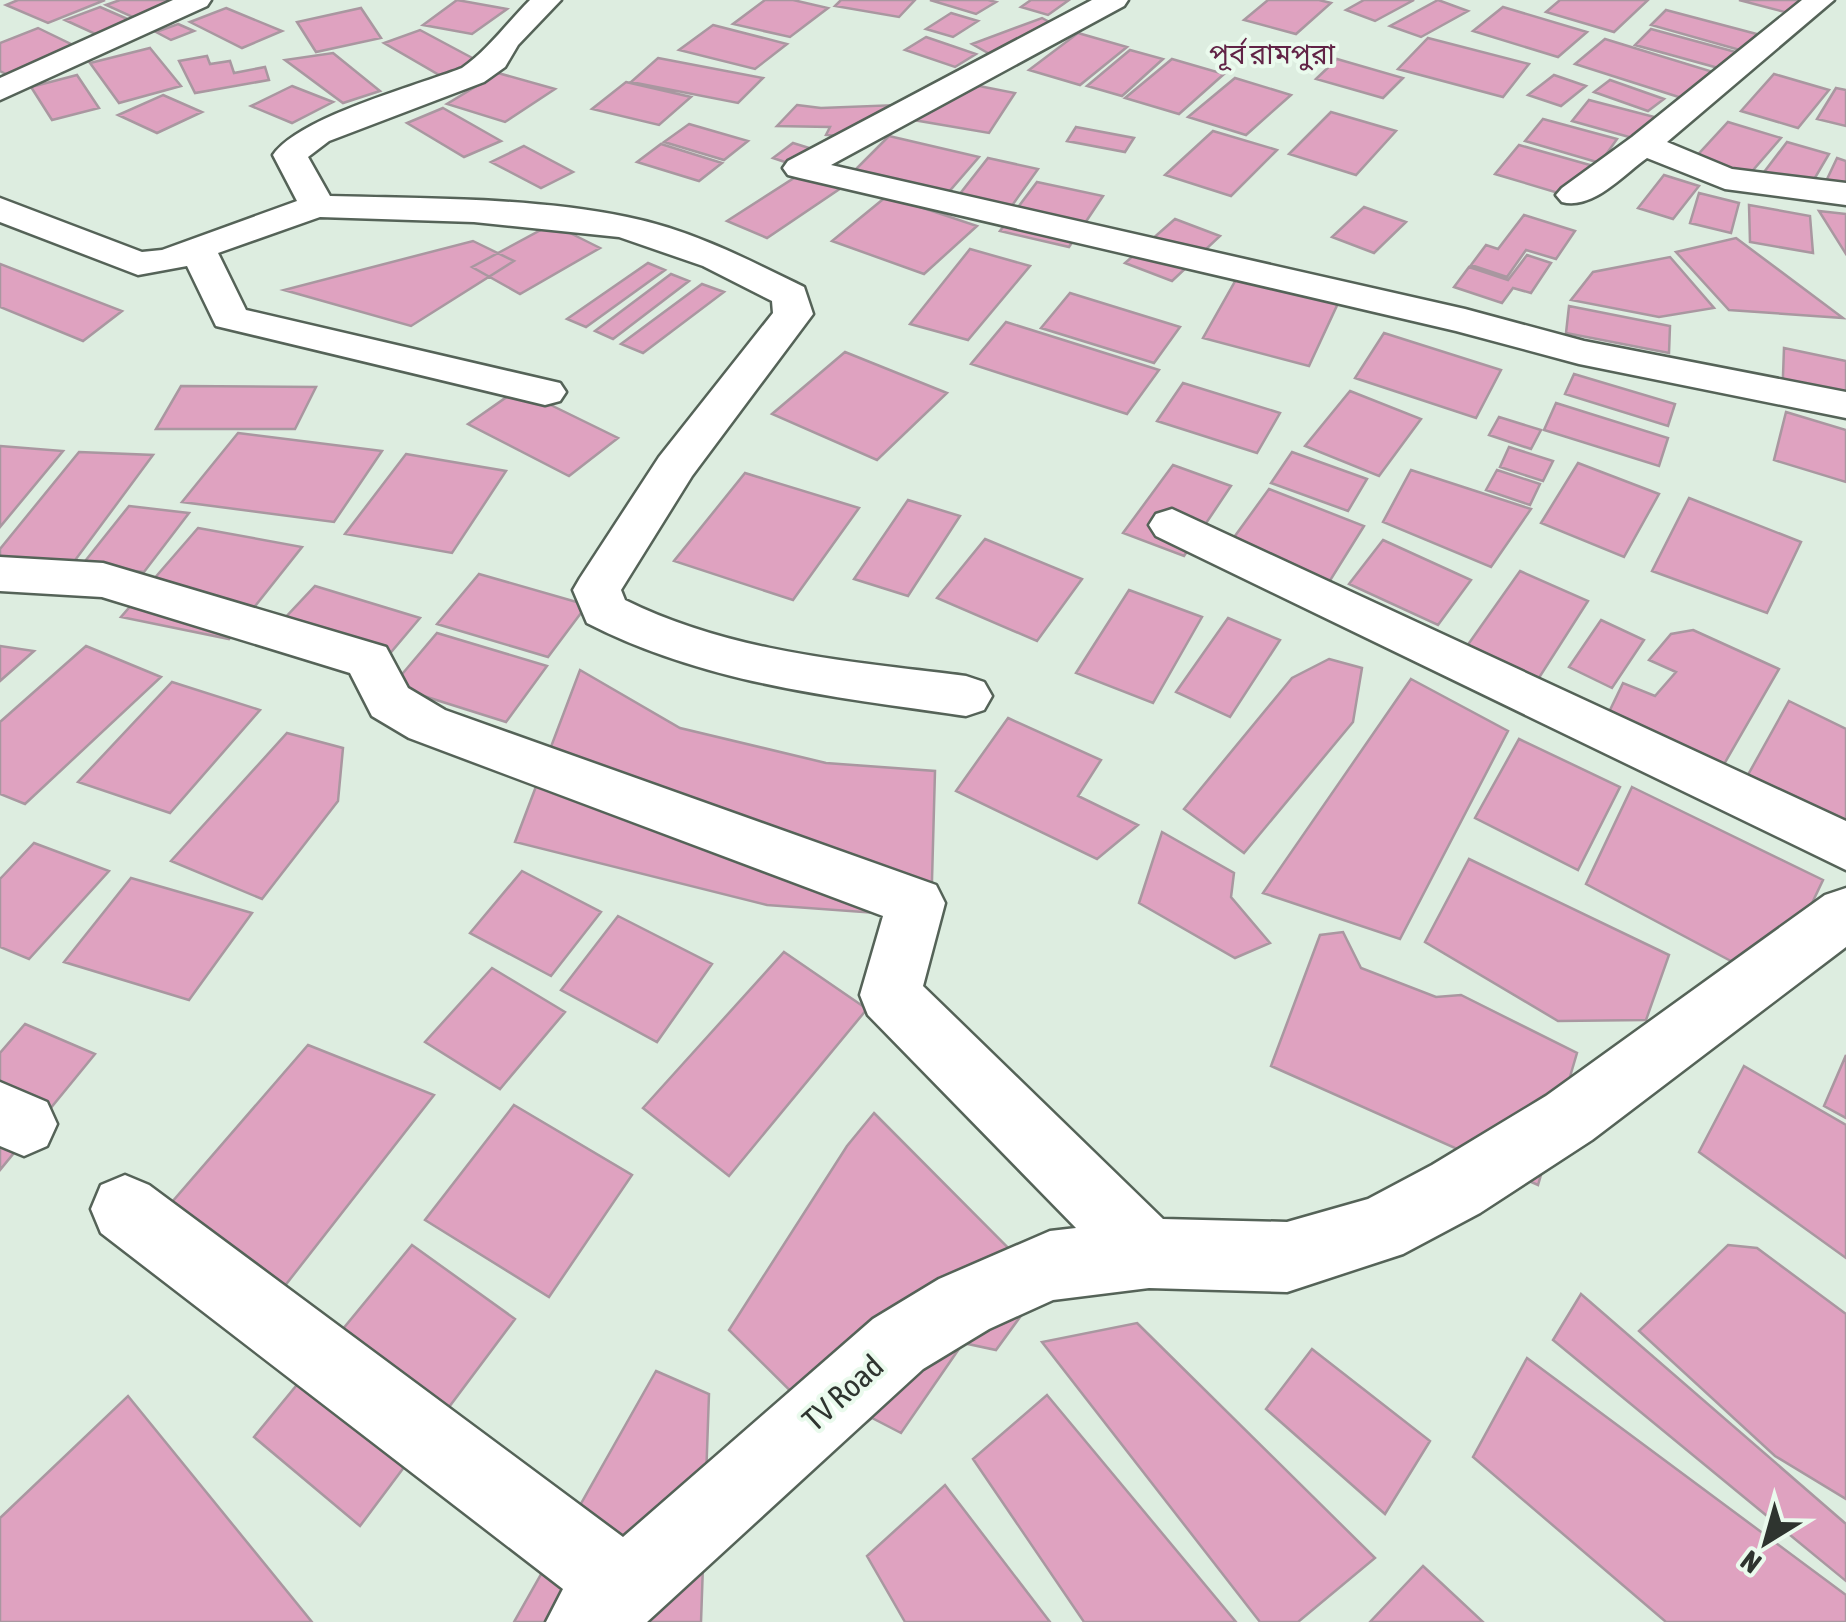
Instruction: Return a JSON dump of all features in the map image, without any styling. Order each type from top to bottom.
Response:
[{"type":"street","points":[[0,90],[197,0]]},
{"type":"street","points":[[318,206],[290,155],[317,134],[473,75],[494,60],[506,40],[547,0]]},
{"type":"street","points":[[1114,0],[800,168],[1465,320],[1579,352],[1846,404]]},
{"type":"street","points":[[1574,195],[1644,144],[1820,0]]},
{"type":"street","points":[[1644,144],[1725,179],[1846,194]]},
{"type":"street","points":[[0,209],[138,264],[169,260],[318,206],[474,211],[624,227],[716,258],[790,296],[793,314],[675,467],[596,590],[604,611],[628,625],[739,663],[966,696]]},
{"type":"street","points":[[197,247],[230,318],[545,392]]},
{"type":"street","points":[[1172,525],[1846,847]]},
{"type":"street","points":[[0,574],[103,580],[368,660],[390,702],[427,724],[916,903],[890,995],[1149,1253]]},
{"type":"street","name":"TV Road","points":[[606,1604],[898,1344],[964,1304],[1050,1266],[1149,1253],[1287,1257],[1378,1230],[1456,1190],[1569,1118],[1846,913]]},
{"type":"street","points":[[125,1209],[606,1604]]},
{"type":"building","points":[[18,0],[105,0],[48,23],[6,5]]},
{"type":"building","points":[[120,0],[177,0],[148,24],[106,5]]},
{"type":"building","points":[[457,0],[507,9],[472,34],[423,25]]},
{"type":"building","points":[[765,0],[793,0],[828,8],[790,37],[733,24]]},
{"type":"building","points":[[841,0],[915,0],[899,17],[835,6]]},
{"type":"building","points":[[930,0],[988,0],[996,2],[976,14]]},
{"type":"building","points":[[1031,0],[1069,0],[1048,15],[1021,7]]},
{"type":"building","points":[[1268,0],[1331,3],[1296,34],[1244,20]]},
{"type":"building","points":[[1364,0],[1414,0],[1375,21],[1346,10]]},
{"type":"building","points":[[1438,0],[1468,11],[1421,37],[1390,26]]},
{"type":"building","points":[[1560,0],[1648,0],[1614,32],[1546,12]]},
{"type":"building","points":[[1739,0],[1829,0],[1811,19]]},
{"type":"building","points":[[100,7],[139,24],[104,38],[65,20]]},
{"type":"building","points":[[1503,7],[1587,32],[1558,57],[1473,31]]},
{"type":"building","points":[[226,8],[282,31],[242,48],[190,22]]},
{"type":"building","points":[[361,8],[381,38],[316,52],[297,22]]},
{"type":"building","points":[[1666,10],[1768,37],[1754,54],[1651,25]]},
{"type":"building","points":[[951,13],[978,21],[953,37],[926,29]]},
{"type":"building","points":[[1042,18],[1066,31],[995,57],[972,44]]},
{"type":"building","points":[[178,24],[194,31],[171,40],[156,32]]},
{"type":"building","points":[[713,25],[787,44],[755,69],[679,50]]},
{"type":"building","points":[[38,28],[81,49],[12,77],[0,71],[0,43]]},
{"type":"building","points":[[1651,29],[1754,57],[1740,74],[1635,45]]},
{"type":"building","points":[[420,30],[478,61],[441,76],[384,43]]},
{"type":"building","points":[[1078,33],[1127,47],[1080,85],[1029,70]]},
{"type":"building","points":[[926,37],[976,54],[955,67],[905,50]]},
{"type":"building","points":[[1428,38],[1529,64],[1503,97],[1398,69]]},
{"type":"building","points":[[1605,39],[1736,79],[1707,106],[1575,64]]},
{"type":"building","points":[[150,48],[181,86],[119,103],[90,63]]},
{"type":"building","points":[[1130,50],[1163,59],[1122,96],[1087,86]]},
{"type":"building","points":[[333,53],[380,91],[343,103],[285,60]]},
{"type":"building","points":[[207,56],[210,64],[230,61],[234,73],[265,67],[269,80],[195,93],[179,61]]},
{"type":"building","points":[[658,58],[763,78],[738,103],[631,82]]},
{"type":"building","points":[[1172,59],[1224,74],[1179,114],[1125,98]]},
{"type":"building","points":[[1337,59],[1403,78],[1383,98],[1316,79]]},
{"type":"building","points":[[498,73],[555,89],[505,122],[447,104]]},
{"type":"building","points":[[1774,74],[1829,90],[1798,128],[1741,111]]},
{"type":"building","points":[[77,75],[99,108],[52,120],[31,87]]},
{"type":"building","points":[[1554,75],[1586,86],[1561,106],[1528,95]]},
{"type":"building","points":[[1235,78],[1291,95],[1246,135],[1188,117]]},
{"type":"building","points":[[1610,80],[1664,99],[1648,111],[1594,92]]},
{"type":"building","points":[[626,82],[691,97],[659,125],[592,109]]},
{"type":"building","points":[[292,86],[333,102],[292,123],[251,106]]},
{"type":"building","points":[[979,86],[1015,93],[989,133],[902,118],[912,104]]},
{"type":"building","points":[[1836,88],[1846,90],[1846,126],[1817,119]]},
{"type":"building","points":[[163,95],[202,112],[157,133],[118,115]]},
{"type":"building","points":[[1589,100],[1662,119],[1647,142],[1572,121]]},
{"type":"building","points":[[797,105],[897,105],[870,138],[826,135],[830,127],[777,126]]},
{"type":"building","points":[[443,108],[501,141],[464,157],[407,123]]},
{"type":"building","points":[[1331,112],[1396,131],[1356,175],[1289,154]]},
{"type":"building","points":[[1543,119],[1617,139],[1600,163],[1525,141]]},
{"type":"building","points":[[1728,122],[1781,138],[1747,177],[1693,160]]},
{"type":"building","points":[[689,124],[748,141],[724,160],[664,142]]},
{"type":"building","points":[[1076,127],[1134,138],[1125,152],[1067,141]]},
{"type":"building","points":[[1213,131],[1277,150],[1231,196],[1165,175]]},
{"type":"building","points":[[889,136],[979,157],[940,202],[846,179]]},
{"type":"building","points":[[1787,142],[1829,154],[1806,193],[1755,184]]},
{"type":"building","points":[[793,143],[835,156],[815,172],[773,158]]},
{"type":"building","points":[[661,144],[722,163],[699,181],[637,162]]},
{"type":"building","points":[[1519,145],[1597,167],[1575,198],[1495,174]]},
{"type":"building","points":[[524,146],[573,172],[541,188],[491,162]]},
{"type":"building","points":[[988,158],[1038,169],[1001,221],[948,209]]},
{"type":"building","points":[[1837,158],[1846,161],[1846,199],[1820,194]]},
{"type":"building","points":[[805,171],[844,186],[767,238],[727,221]]},
{"type":"building","points":[[1664,175],[1699,186],[1673,219],[1638,208]]},
{"type":"building","points":[[1037,182],[1103,196],[1069,247],[1000,231]]},
{"type":"building","points":[[1699,193],[1739,203],[1731,233],[1690,223]]},
{"type":"building","points":[[887,196],[977,226],[924,274],[832,241]]},
{"type":"building","points":[[1749,205],[1810,216],[1813,253],[1750,242]]},
{"type":"building","points":[[1364,207],[1406,222],[1374,253],[1332,237]]},
{"type":"building","points":[[1819,211],[1846,214],[1846,254]]},
{"type":"building","points":[[1524,215],[1575,231],[1556,259],[1526,250],[1507,277],[1471,265],[1486,245],[1498,249]]},
{"type":"building","points":[[1175,219],[1220,236],[1172,281],[1125,263]]},
{"type":"building","points":[[552,224],[600,248],[520,294],[472,267]]},
{"type":"building","points":[[1736,238],[1843,318],[1729,310],[1676,252]]},
{"type":"building","points":[[473,241],[514,261],[411,326],[284,290]]},
{"type":"building","points":[[970,249],[1030,266],[968,340],[910,324]]},
{"type":"building","points":[[1527,255],[1551,263],[1531,293],[1513,288],[1502,303],[1454,287],[1469,267],[1508,280]]},
{"type":"building","points":[[1670,257],[1714,308],[1659,317],[1571,300],[1593,272]]},
{"type":"building","points":[[1246,262],[1346,286],[1309,366],[1203,338]]},
{"type":"building","points":[[648,263],[665,270],[586,327],[567,319]]},
{"type":"building","points":[[0,264],[122,311],[83,341],[0,307]]},
{"type":"building","points":[[671,274],[689,281],[613,339],[595,331]]},
{"type":"building","points":[[702,284],[724,292],[643,353],[621,344]]},
{"type":"building","points":[[1070,293],[1180,327],[1154,363],[1041,328]]},
{"type":"building","points":[[1569,306],[1670,326],[1669,353],[1566,333]]},
{"type":"building","points":[[1006,322],[1159,370],[1127,414],[971,364]]},
{"type":"building","points":[[1384,333],[1501,370],[1476,418],[1355,378]]},
{"type":"building","points":[[1784,348],[1846,361],[1846,418],[1782,403]]},
{"type":"building","points":[[845,352],[947,393],[877,460],[772,414]]},
{"type":"building","points":[[1574,374],[1675,404],[1668,426],[1565,394]]},
{"type":"building","points":[[1183,383],[1280,413],[1257,453],[1157,421]]},
{"type":"building","points":[[181,386],[316,387],[295,429],[156,429]]},
{"type":"building","points":[[518,389],[618,438],[569,476],[468,424]]},
{"type":"building","points":[[1350,391],[1421,419],[1379,476],[1305,446]]},
{"type":"building","points":[[1556,403],[1668,438],[1659,466],[1544,430]]},
{"type":"building","points":[[1786,412],[1846,430],[1846,482],[1774,460]]},
{"type":"building","points":[[1499,417],[1541,430],[1531,449],[1489,435]]},
{"type":"building","points":[[238,433],[382,451],[334,522],[182,502]]},
{"type":"building","points":[[0,446],[63,451],[0,527]]},
{"type":"building","points":[[1509,447],[1553,461],[1543,481],[1500,467]]},
{"type":"building","points":[[79,452],[153,455],[73,563],[0,559],[0,549]]},
{"type":"building","points":[[1292,452],[1367,479],[1348,511],[1271,483]]},
{"type":"building","points":[[406,454],[506,471],[452,553],[345,534]]},
{"type":"building","points":[[1578,463],[1659,494],[1624,557],[1541,523]]},
{"type":"building","points":[[1173,465],[1231,486],[1184,556],[1123,533]]},
{"type":"building","points":[[1411,470],[1531,509],[1491,567],[1383,522]]},
{"type":"building","points":[[1497,470],[1540,484],[1530,505],[1486,490]]},
{"type":"building","points":[[745,473],[859,508],[793,600],[674,561]]},
{"type":"building","points":[[1269,489],[1364,526],[1326,587],[1227,547]]},
{"type":"building","points":[[1689,498],[1801,542],[1767,613],[1652,571]]},
{"type":"building","points":[[908,500],[960,516],[908,596],[854,579]]},
{"type":"building","points":[[129,506],[189,513],[144,572],[82,565]]},
{"type":"building","points":[[198,528],[302,547],[229,639],[121,617]]},
{"type":"building","points":[[985,539],[1082,579],[1037,641],[937,598]]},
{"type":"building","points":[[1383,540],[1471,580],[1438,625],[1349,584]]},
{"type":"building","points":[[1520,571],[1588,601],[1537,681],[1467,646]]},
{"type":"building","points":[[479,574],[587,605],[548,657],[437,624]]},
{"type":"building","points":[[315,586],[420,618],[376,670],[268,636]]},
{"type":"building","points":[[1129,590],[1202,617],[1153,703],[1076,673]]},
{"type":"building","points":[[1228,618],[1280,640],[1230,717],[1176,692]]},
{"type":"building","points":[[1601,620],[1644,640],[1612,688],[1569,667]]},
{"type":"building","points":[[1693,630],[1779,669],[1712,785],[1598,735],[1623,683],[1655,696],[1676,672],[1649,660],[1671,634]]},
{"type":"building","points":[[437,633],[547,666],[506,722],[392,686]]},
{"type":"building","points":[[0,646],[34,651],[0,681]]},
{"type":"building","points":[[86,646],[161,677],[25,804],[0,794],[0,722]]},
{"type":"building","points":[[1329,659],[1362,668],[1353,722],[1244,853],[1184,809],[1292,678]]},
{"type":"building","points":[[580,670],[680,728],[826,763],[935,771],[931,917],[767,905],[515,842]]},
{"type":"building","points":[[1411,679],[1508,731],[1400,939],[1263,893]]},
{"type":"building","points":[[172,682],[260,710],[170,813],[78,782]]},
{"type":"building","points":[[1789,701],[1846,729],[1846,859],[1734,800]]},
{"type":"building","points":[[1008,718],[1101,760],[1078,796],[1138,825],[1097,859],[956,791]]},
{"type":"building","points":[[287,733],[343,748],[338,801],[262,899],[171,861]]},
{"type":"building","points":[[1519,739],[1620,787],[1578,870],[1475,818]]},
{"type":"building","points":[[1632,787],[1823,880],[1782,966],[1746,969],[1586,884]]},
{"type":"building","points":[[1162,832],[1234,873],[1231,897],[1270,943],[1235,958],[1139,903]]},
{"type":"building","points":[[34,843],[109,871],[29,959],[0,947],[0,879]]},
{"type":"building","points":[[1469,859],[1669,955],[1646,1020],[1558,1021],[1425,942]]},
{"type":"building","points":[[522,871],[601,912],[551,976],[470,933]]},
{"type":"building","points":[[131,878],[252,913],[189,1000],[64,962]]},
{"type":"building","points":[[618,916],[712,964],[657,1042],[561,990]]},
{"type":"building","points":[[1343,932],[1361,968],[1436,997],[1461,995],[1577,1053],[1538,1185],[1271,1066],[1320,935]]},
{"type":"building","points":[[784,952],[867,1009],[729,1176],[643,1108]]},
{"type":"building","points":[[492,968],[565,1012],[500,1089],[425,1042]]},
{"type":"building","points":[[25,1024],[95,1054],[0,1170],[0,1053]]},
{"type":"building","points":[[308,1045],[434,1095],[266,1310],[133,1247]]},
{"type":"building","points":[[1846,1055],[1846,1118],[1824,1106]]},
{"type":"building","points":[[1744,1066],[1846,1125],[1846,1258],[1699,1152]]},
{"type":"building","points":[[514,1105],[632,1175],[549,1297],[425,1220]]},
{"type":"building","points":[[874,1113],[1044,1284],[996,1350],[963,1343],[901,1433],[872,1418],[842,1442],[729,1330],[847,1146]]},
{"type":"building","points":[[412,1245],[515,1319],[360,1526],[254,1437]]},
{"type":"building","points":[[1728,1245],[1757,1248],[1846,1314],[1846,1499],[1775,1456],[1639,1331]]},
{"type":"building","points":[[1581,1294],[1846,1524],[1846,1581],[1553,1340]]},
{"type":"building","points":[[1137,1323],[1375,1558],[1298,1622],[1260,1622],[1042,1342]]},
{"type":"building","points":[[1312,1349],[1430,1441],[1385,1514],[1266,1409]]},
{"type":"building","points":[[1527,1358],[1846,1595],[1846,1622],[1666,1622],[1473,1457]]},
{"type":"building","points":[[656,1371],[709,1394],[701,1622],[514,1622]]},
{"type":"building","points":[[1047,1395],[1236,1622],[1084,1622],[973,1459]]},
{"type":"building","points":[[128,1396],[312,1622],[0,1622],[0,1518]]},
{"type":"building","points":[[945,1485],[1050,1622],[905,1622],[867,1556]]},
{"type":"building","points":[[1423,1566],[1483,1622],[1370,1622]]},
{"type":"district","name":"পূর্ব রামপুরা","points":[[1272,54]]}]
